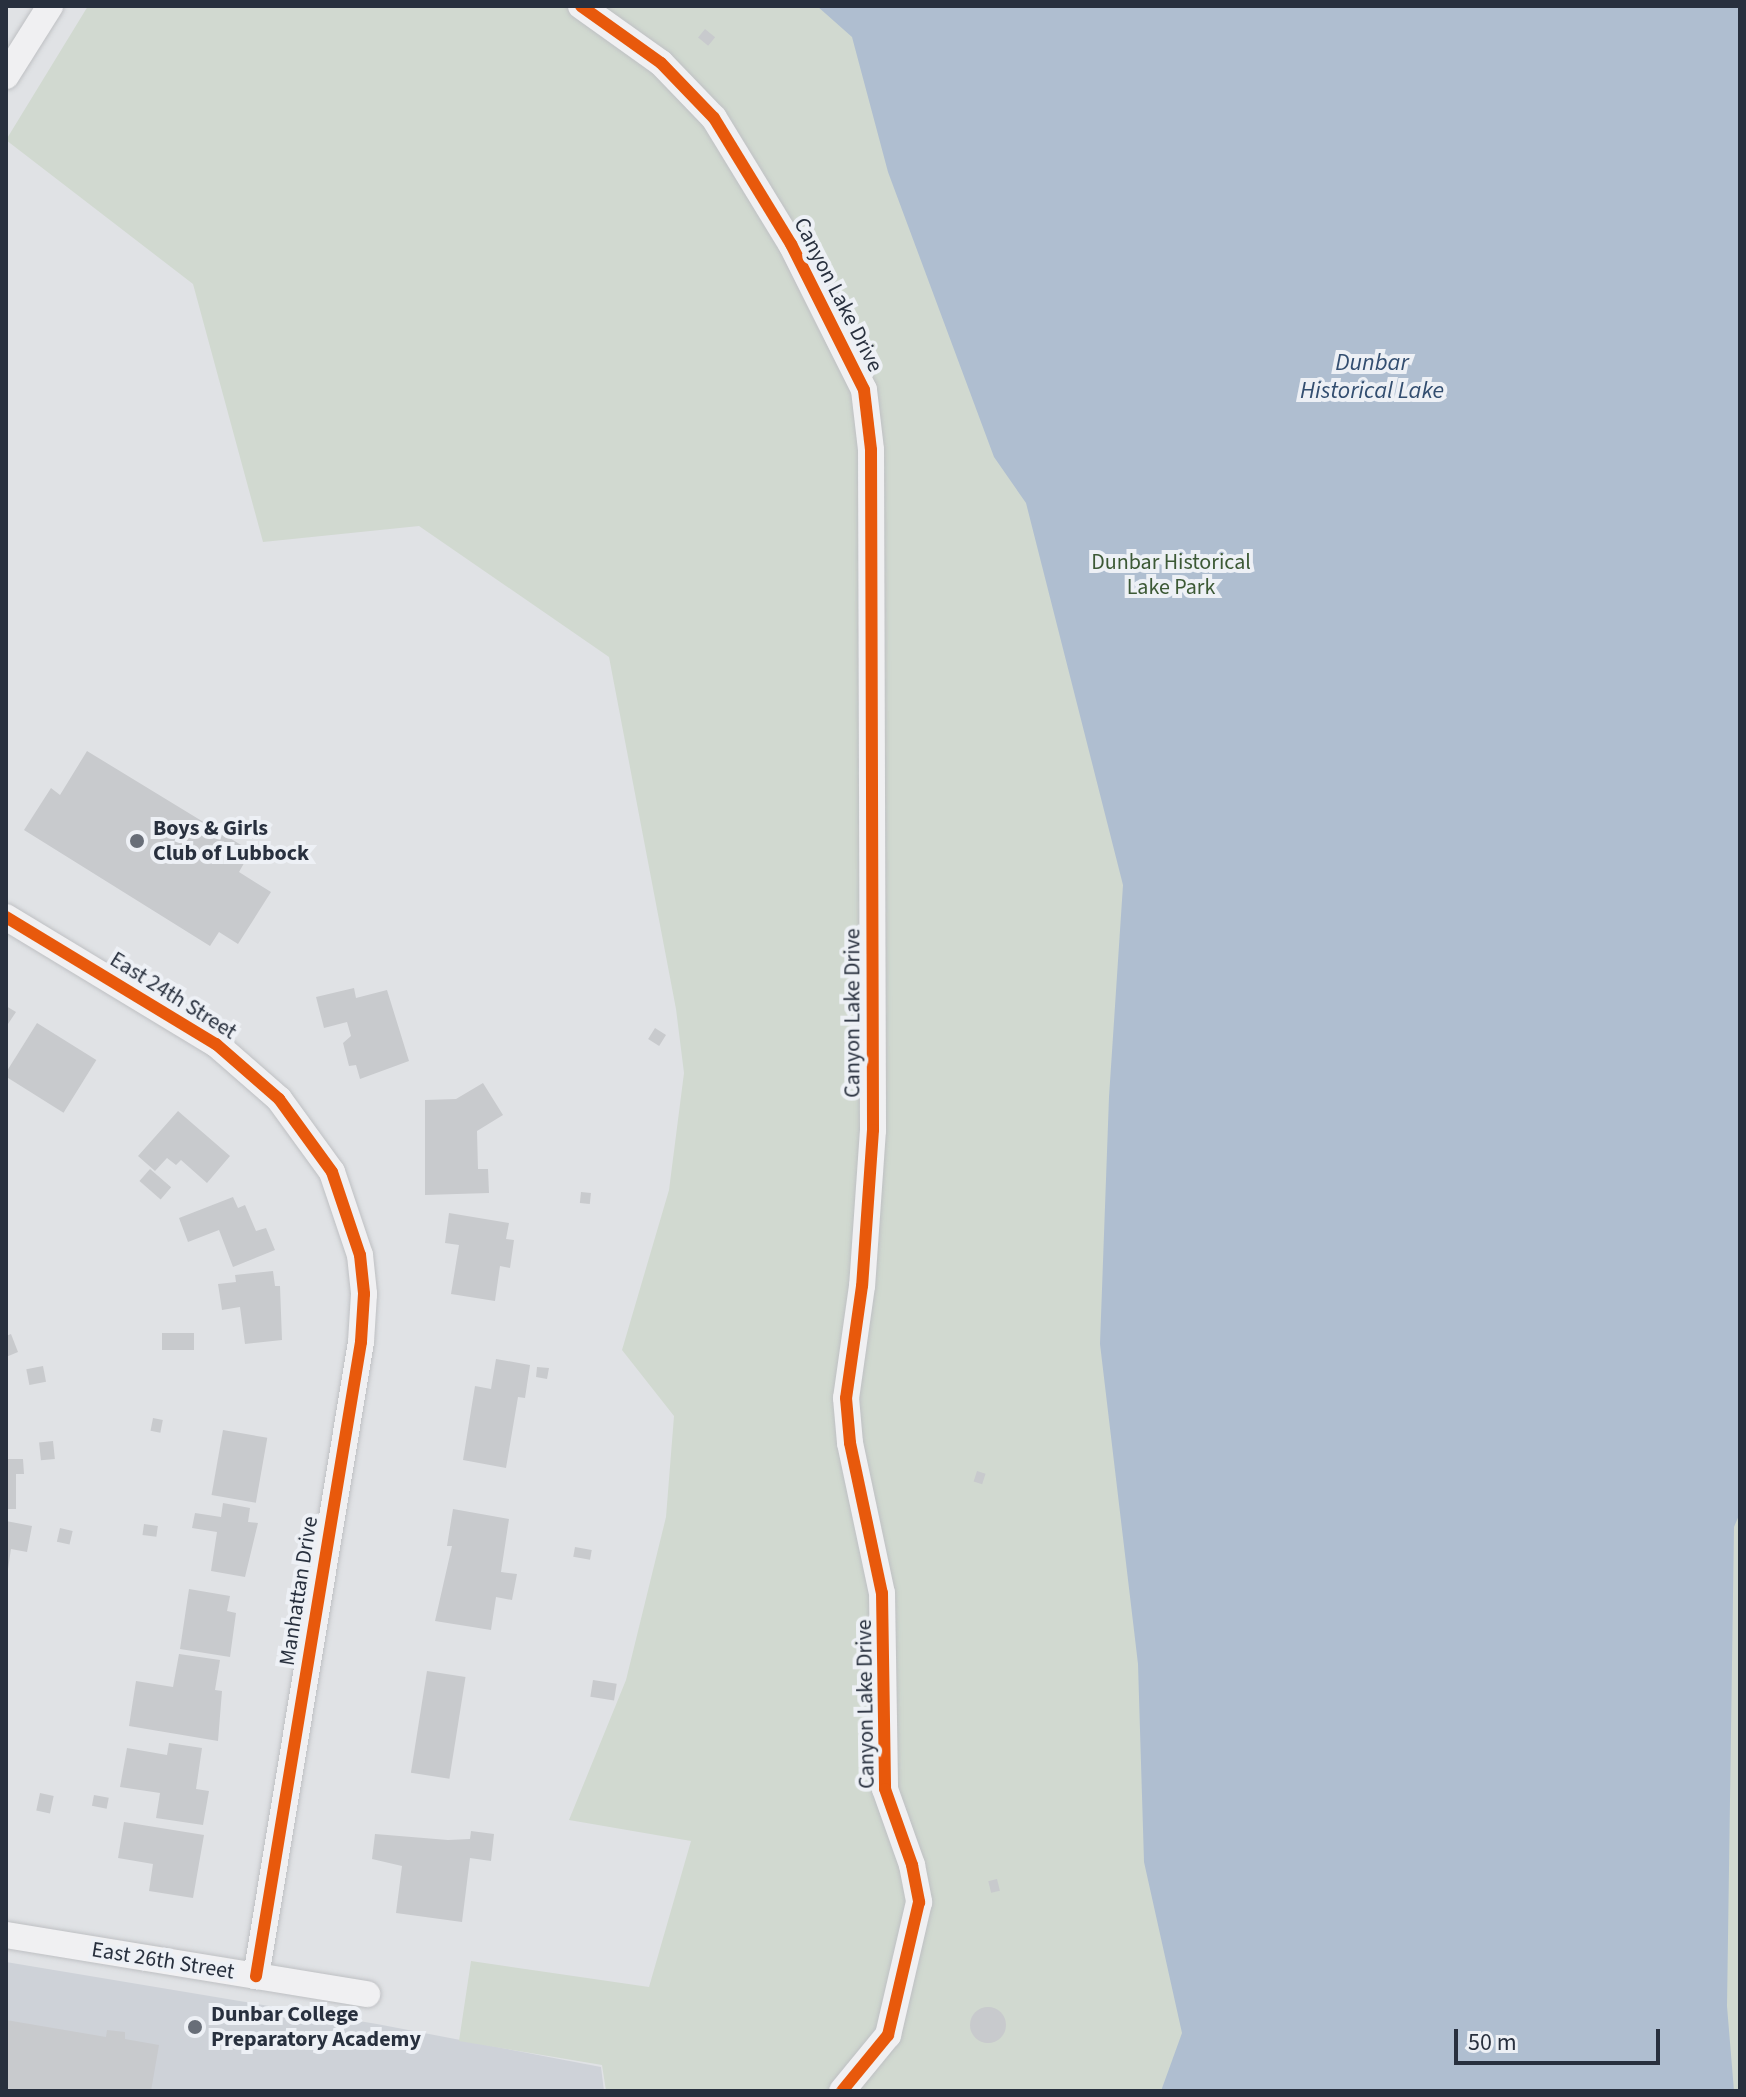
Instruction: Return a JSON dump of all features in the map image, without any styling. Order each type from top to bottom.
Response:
[{"type":"street","points":[[6,76],[50,6]]},
{"type":"street","name":"Canyon Lake Drive","points":[[581,6],[661,63],[714,118],[791,244],[864,390],[871,450],[873,1130],[862,1286],[846,1398],[850,1443],[882,1593],[885,1789],[912,1865],[919,1902],[888,2035],[842,2091]]},
{"type":"street","name":"East 24th Street","points":[[6,917],[216,1044],[248,1070],[307,1132],[332,1172],[347,1212]]},
{"type":"street","name":"Manhattan Drive","points":[[256,1976],[361,1342],[364,1294],[347,1212]]},
{"type":"street","name":"East 26th Street","points":[[6,1935],[367,1994]]},
{"type":"shaded area","name":"Dunbar College Preparatory Academy","points":[[6,1962],[377,2024],[601,2067],[604,2091],[6,2091]]},
{"type":"green space","name":"Dunbar Historical Lake Park","points":[[88,6],[1740,6],[1740,2091],[606,2091],[602,2065],[459,2041],[471,1961],[649,1987],[691,1841],[569,1820],[626,1680],[666,1517],[674,1416],[622,1350],[669,1190],[684,1073],[676,1009],[609,657],[419,526],[263,542],[193,284],[6,140]]},
{"type":"water","name":"Dunbar Historical Lake","points":[[817,6],[1740,6],[1740,1513],[1734,1527],[1727,2006],[1734,2091],[1161,2091],[1182,2033],[1144,1862],[1138,1664],[1100,1344],[1109,1097],[1123,885],[1026,503],[994,457],[888,172],[852,37]]},
{"type":"building","points":[[705,29],[715,37],[708,46],[698,38]]},
{"type":"building","name":"Boys & Girls Club of Lubbock","points":[[87,751],[251,851],[239,872],[271,892],[238,944],[219,932],[210,946],[24,830],[51,788],[60,795]]},
{"type":"building","points":[[354,988],[356,998],[387,990],[409,1061],[360,1079],[356,1065],[349,1066],[343,1043],[351,1036],[347,1022],[324,1028],[316,997]]},
{"type":"building","points":[[6,1006],[16,1012],[6,1027]]},
{"type":"building","points":[[37,1023],[96,1060],[64,1113],[6,1077]]},
{"type":"building","points":[[655,1028],[666,1035],[659,1046],[648,1039]]},
{"type":"building","points":[[483,1083],[503,1115],[477,1131],[478,1169],[488,1169],[489,1193],[425,1195],[425,1100],[456,1099]]},
{"type":"building","points":[[178,1111],[230,1156],[207,1183],[181,1160],[176,1165],[167,1158],[155,1171],[138,1156]]},
{"type":"building","points":[[150,1169],[171,1187],[161,1199],[140,1181]]},
{"type":"building","points":[[581,1192],[591,1193],[590,1204],[580,1203]]},
{"type":"building","points":[[233,1197],[238,1208],[245,1205],[256,1231],[266,1228],[275,1250],[233,1267],[219,1230],[188,1242],[179,1218]]},
{"type":"building","points":[[449,1213],[509,1223],[506,1239],[514,1240],[510,1268],[500,1266],[495,1301],[451,1294],[459,1245],[445,1243]]},
{"type":"building","points":[[273,1271],[275,1286],[280,1286],[282,1340],[245,1344],[240,1307],[222,1310],[218,1284],[236,1282],[235,1275]]},
{"type":"building","points":[[162,1333],[194,1333],[194,1350],[162,1350]]},
{"type":"building","points":[[11,1334],[18,1352],[6,1357],[6,1336]]},
{"type":"building","points":[[496,1359],[530,1365],[525,1398],[518,1397],[506,1468],[463,1460],[475,1386],[491,1389]]},
{"type":"building","points":[[43,1366],[46,1382],[29,1385],[26,1369]]},
{"type":"building","points":[[537,1367],[549,1368],[547,1379],[536,1377]]},
{"type":"building","points":[[153,1418],[163,1420],[160,1433],[151,1431]]},
{"type":"building","points":[[223,1430],[267,1438],[256,1503],[212,1495]]},
{"type":"building","points":[[53,1441],[55,1459],[41,1460],[39,1442]]},
{"type":"building","points":[[6,1459],[23,1459],[24,1474],[16,1474],[16,1509],[6,1509]]},
{"type":"building","points":[[977,1471],[986,1474],[982,1484],[974,1481]]},
{"type":"building","points":[[223,1503],[250,1508],[248,1522],[258,1523],[245,1577],[211,1571],[217,1532],[192,1528],[195,1513],[221,1517]]},
{"type":"building","points":[[453,1509],[509,1519],[501,1572],[517,1574],[512,1600],[496,1597],[491,1630],[435,1621],[452,1546],[447,1546]]},
{"type":"building","points":[[6,1521],[32,1526],[27,1552],[11,1549],[8,1569]]},
{"type":"building","points":[[144,1524],[158,1526],[156,1537],[142,1535]]},
{"type":"building","points":[[60,1528],[73,1531],[70,1545],[57,1542]]},
{"type":"building","points":[[575,1547],[592,1550],[590,1560],[573,1557]]},
{"type":"building","points":[[189,1589],[230,1596],[227,1611],[236,1613],[230,1657],[180,1649]]},
{"type":"building","points":[[179,1654],[220,1660],[215,1690],[222,1691],[218,1741],[129,1726],[136,1681],[173,1687]]},
{"type":"building","points":[[427,1671],[466,1677],[449,1779],[411,1773]]},
{"type":"building","points":[[593,1680],[617,1684],[614,1701],[590,1697]]},
{"type":"building","points":[[169,1743],[202,1748],[196,1789],[209,1791],[203,1825],[156,1818],[160,1793],[120,1787],[127,1748],[167,1755]]},
{"type":"building","points":[[40,1793],[54,1796],[50,1814],[36,1811]]},
{"type":"building","points":[[94,1795],[109,1798],[107,1809],[92,1806]]},
{"type":"building","points":[[124,1822],[204,1835],[193,1898],[149,1891],[153,1864],[118,1858]]},
{"type":"building","points":[[471,1831],[494,1834],[491,1861],[470,1858],[462,1922],[396,1913],[402,1866],[372,1859],[375,1834],[448,1840],[470,1839]]},
{"type":"building","points":[[997,1879],[1000,1891],[991,1893],[988,1881]]},
{"type":"building","points":[[988,2007],[1000,2013],[1006,2025],[1000,2037],[988,2043],[976,2037],[970,2025],[976,2013]]},
{"type":"building","points":[[6,2020],[106,2037],[107,2030],[125,2032],[125,2039],[159,2045],[151,2091],[6,2091]]},
{"type":"cycle path","points":[[581,6],[661,63],[714,118],[791,244],[864,390],[871,450],[873,1130],[862,1286],[846,1398],[850,1443],[882,1593],[885,1789],[912,1865],[919,1902],[888,2035],[842,2091]]},
{"type":"cycle path","points":[[6,917],[216,1044],[279,1099],[332,1172],[360,1255],[364,1294],[361,1342],[256,1976]]},
{"type":"place","name":"Boys & Girls Club of Lubbock","points":[[137,841]]},
{"type":"place","name":"Dunbar College Preparatory Academy","points":[[195,2027]]}]
